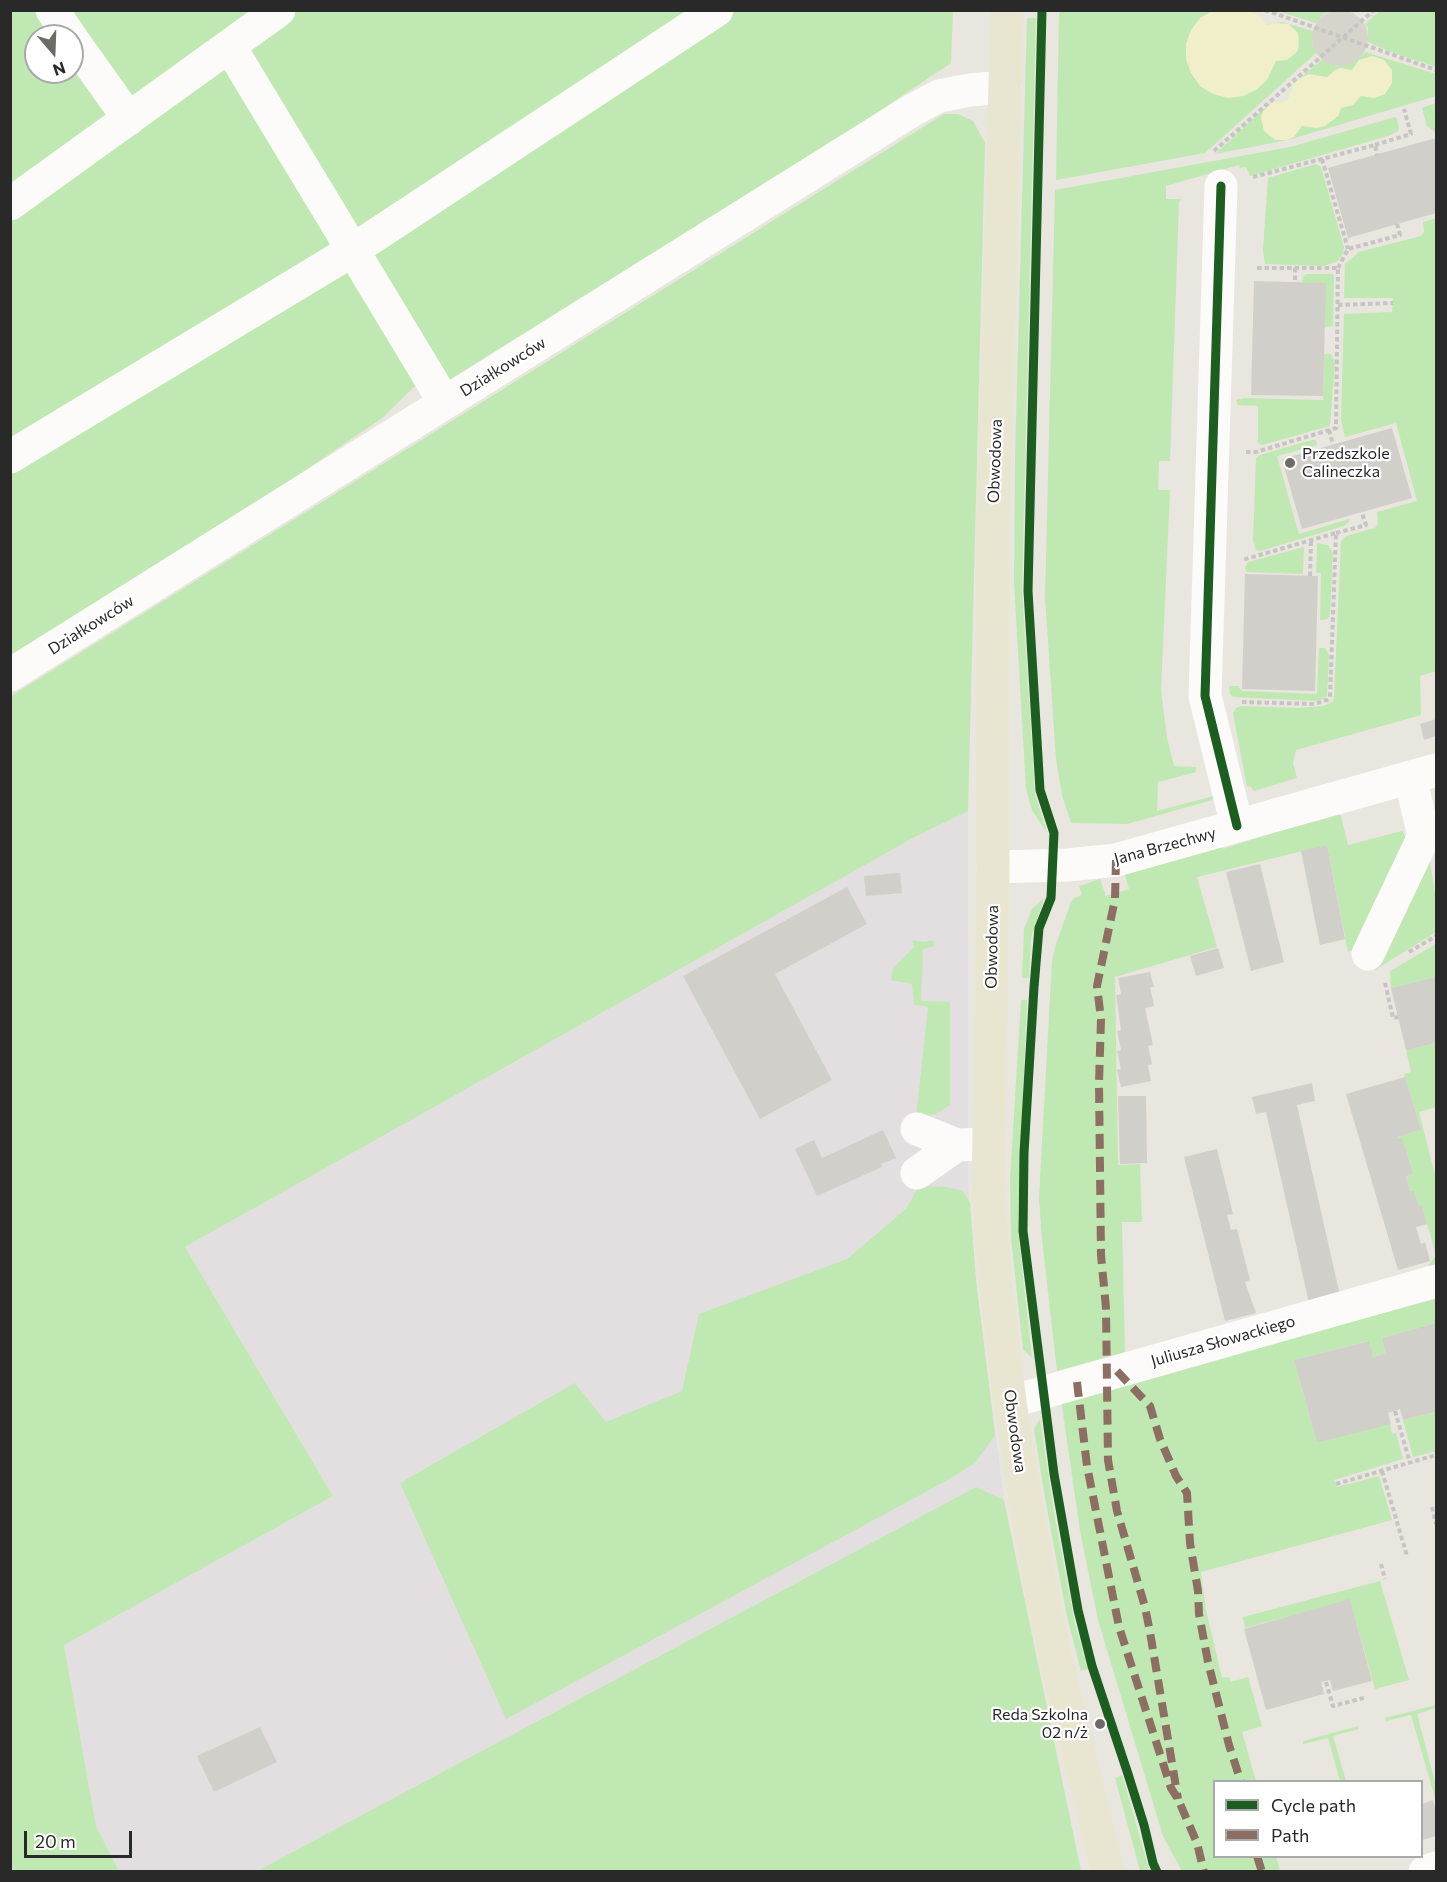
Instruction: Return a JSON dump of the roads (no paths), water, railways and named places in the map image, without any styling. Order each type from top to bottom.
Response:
[{"type":"main road","name":"Obwodowa","points":[[1007,10],[993,530],[993,867],[973,1144],[988,1195],[1010,1402],[1028,1517],[1050,1635],[1108,1872]]},
{"type":"street","points":[[52,10],[62,24]]},
{"type":"street","points":[[10,204],[279,10]]},
{"type":"street","points":[[10,457],[353,250],[717,10]]},
{"type":"street","points":[[230,47],[445,403]]},
{"type":"street","points":[[84,55],[129,119]]},
{"type":"street","name":"Działkowców","points":[[10,675],[911,111],[939,96],[1005,87]]},
{"type":"street","points":[[1221,186],[1205,696],[1238,826]]},
{"type":"street","points":[[1368,954],[1424,836],[1423,774]]},
{"type":"street","name":"Jana Brzechwy","points":[[993,867],[1067,866],[1116,860],[1423,774]]},
{"type":"street","points":[[917,1129],[973,1144]]},
{"type":"street","points":[[917,1173],[973,1144]]},
{"type":"street","name":"Juliusza Słowackiego","points":[[1010,1402],[1437,1281]]},
{"type":"street","points":[[1425,1872],[1437,1868]]},
{"type":"place","name":"Przedszkole Calineczka","points":[[1290,463]]},
{"type":"place","name":"Reda Szkolna 02 n/ż","points":[[1100,1724]]}]
